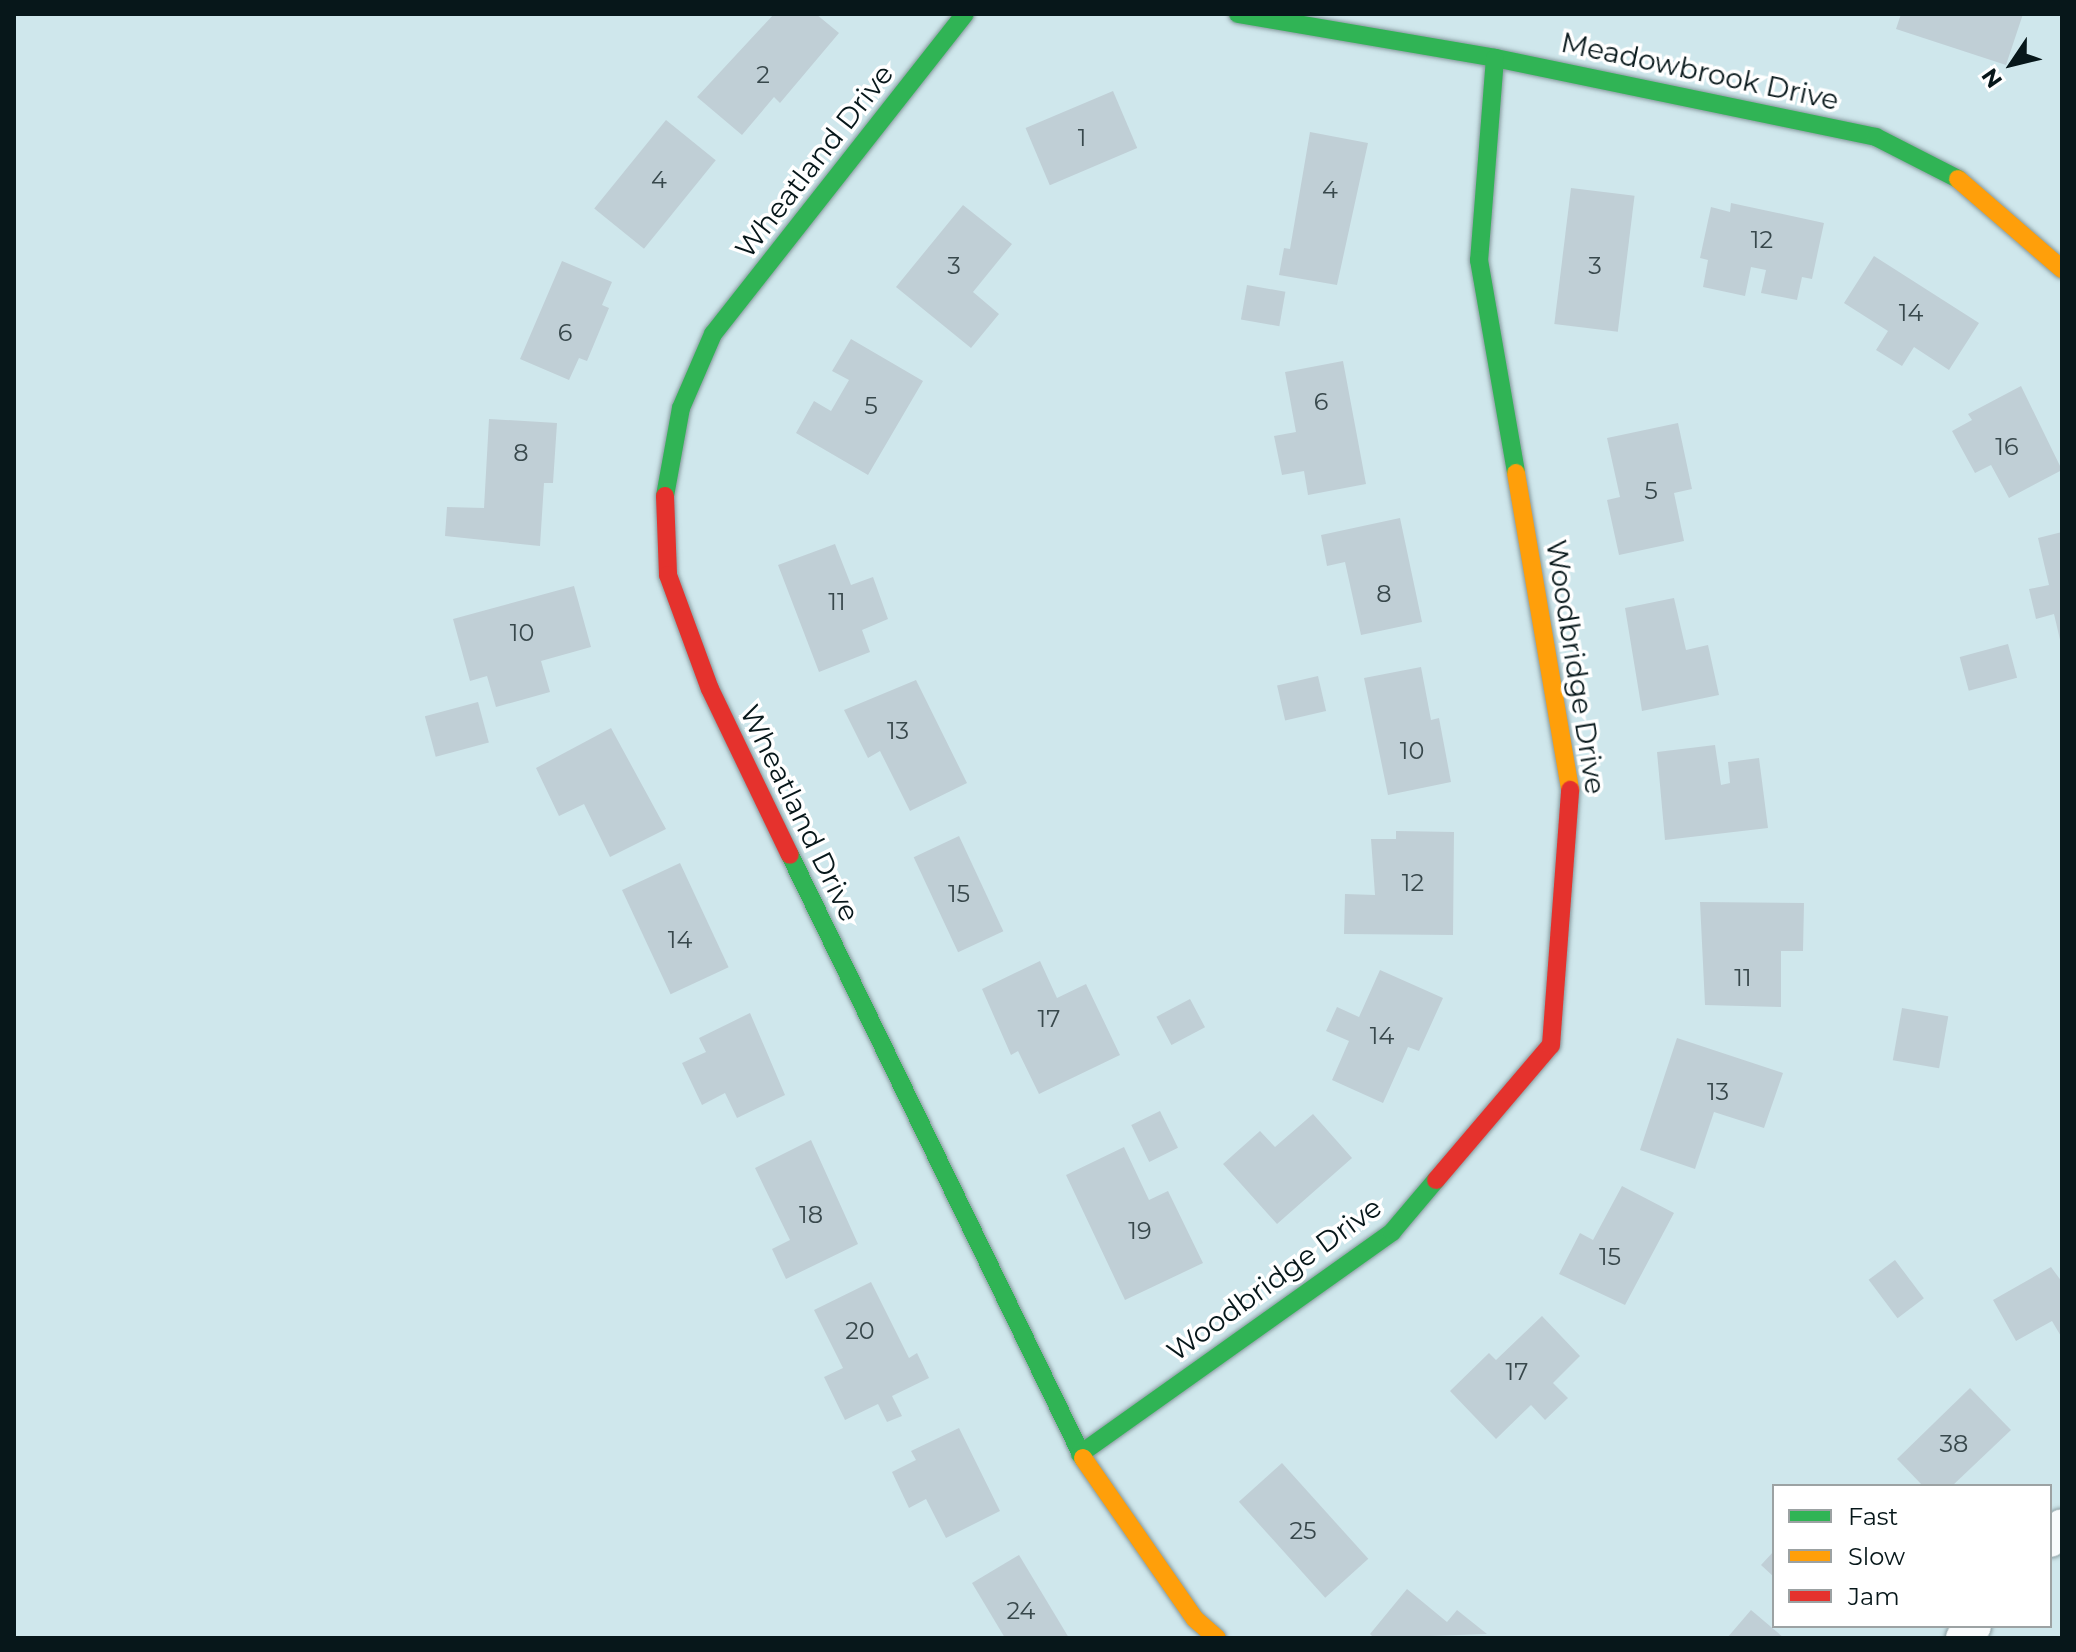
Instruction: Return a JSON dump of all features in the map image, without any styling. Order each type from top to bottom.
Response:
[{"type":"street","name":"Wheatland Drive","points":[[965,14],[713,334],[681,408],[664,485],[668,575],[710,689],[1080,1454],[1195,1619],[1217,1638]]},
{"type":"street","name":"Meadowbrook Drive","points":[[1238,14],[1495,58],[1876,137],[1972,186],[2062,269]]},
{"type":"street","name":"Woodbridge Drive","points":[[1080,1454],[1392,1232],[1551,1045],[1572,802],[1479,260],[1495,58]]},
{"type":"building","points":[[774,14],[816,14],[839,33],[780,103],[774,97],[742,135],[697,97]]},
{"type":"building","points":[[1901,14],[2023,14],[2006,65],[1896,29]]},
{"type":"building","points":[[1113,91],[1137,148],[1050,185],[1026,128]]},
{"type":"building","points":[[666,120],[716,160],[644,249],[594,209]]},
{"type":"building","points":[[1310,132],[1368,143],[1337,285],[1279,275],[1284,248],[1290,249]]},
{"type":"building","points":[[1571,188],[1635,196],[1618,332],[1554,324]]},
{"type":"building","points":[[1731,203],[1824,223],[1812,279],[1802,277],[1797,300],[1761,293],[1766,270],[1751,267],[1745,296],[1703,287],[1708,260],[1700,258],[1711,207],[1730,212]]},
{"type":"building","points":[[963,205],[1012,244],[973,292],[999,314],[971,348],[896,287]]},
{"type":"building","points":[[1874,256],[1979,323],[1949,370],[1914,347],[1902,366],[1876,350],[1888,331],[1844,303]]},
{"type":"building","points":[[562,261],[612,282],[602,305],[609,308],[587,361],[579,358],[569,380],[520,359]]},
{"type":"building","points":[[1247,285],[1285,292],[1279,326],[1241,319]]},
{"type":"building","points":[[851,339],[923,381],[868,475],[796,433],[814,401],[831,411],[849,380],[832,371]]},
{"type":"building","points":[[1343,361],[1366,484],[1308,495],[1304,471],[1282,475],[1274,436],[1296,432],[1285,372]]},
{"type":"building","points":[[2021,386],[2062,470],[2009,498],[1991,465],[1975,473],[1952,431],[1972,420],[1968,414]]},
{"type":"building","points":[[489,419],[557,423],[553,483],[544,483],[540,546],[445,536],[447,507],[484,508]]},
{"type":"building","points":[[1678,423],[1692,489],[1674,493],[1684,541],[1619,555],[1607,500],[1620,497],[1607,438]]},
{"type":"building","points":[[1400,518],[1422,622],[1361,635],[1345,562],[1327,566],[1321,535]]},
{"type":"building","points":[[2062,532],[2061,644],[2054,614],[2036,619],[2029,589],[2049,585],[2038,538]]},
{"type":"building","points":[[835,544],[851,585],[873,577],[888,619],[862,630],[870,652],[819,672],[778,565]]},
{"type":"building","points":[[574,586],[591,647],[541,661],[550,692],[496,707],[487,676],[470,681],[453,619]]},
{"type":"building","points":[[1674,598],[1686,650],[1708,645],[1719,695],[1642,711],[1625,608]]},
{"type":"building","points":[[2008,644],[2017,678],[1969,691],[1960,657]]},
{"type":"building","points":[[1421,667],[1431,720],[1439,718],[1451,782],[1388,795],[1364,678]]},
{"type":"building","points":[[1318,676],[1326,711],[1285,721],[1277,685]]},
{"type":"building","points":[[916,680],[967,783],[910,811],[880,751],[868,758],[844,710]]},
{"type":"building","points":[[478,702],[489,743],[436,757],[425,716]]},
{"type":"building","points":[[611,728],[666,829],[610,857],[584,804],[559,816],[536,768]]},
{"type":"building","points":[[1715,745],[1721,785],[1730,783],[1728,762],[1759,758],[1768,828],[1665,840],[1657,752]]},
{"type":"building","points":[[1396,831],[1454,832],[1453,935],[1344,934],[1345,894],[1375,895],[1371,839],[1396,839]]},
{"type":"building","points":[[959,836],[1003,931],[958,952],[914,857]]},
{"type":"building","points":[[680,863],[729,967],[671,994],[622,890]]},
{"type":"building","points":[[1700,902],[1804,903],[1803,951],[1781,951],[1781,1007],[1705,1005]]},
{"type":"building","points":[[1040,961],[1057,998],[1086,984],[1120,1055],[1039,1094],[1018,1051],[1011,1055],[982,989]]},
{"type":"building","points":[[1380,970],[1443,998],[1419,1051],[1408,1047],[1383,1103],[1332,1080],[1349,1041],[1326,1031],[1337,1007],[1359,1017]]},
{"type":"building","points":[[1190,999],[1205,1027],[1171,1045],[1156,1017]]},
{"type":"building","points":[[1902,1008],[1948,1016],[1939,1068],[1893,1060]]},
{"type":"building","points":[[750,1013],[785,1095],[737,1118],[725,1093],[702,1105],[682,1063],[706,1052],[699,1038]]},
{"type":"building","points":[[1677,1038],[1783,1073],[1764,1128],[1714,1112],[1695,1169],[1640,1150]]},
{"type":"building","points":[[1160,1111],[1178,1148],[1149,1162],[1131,1125]]},
{"type":"building","points":[[1313,1114],[1352,1158],[1277,1224],[1223,1164],[1260,1131],[1275,1147]]},
{"type":"building","points":[[811,1140],[858,1244],[786,1279],[772,1249],[790,1240],[755,1168]]},
{"type":"building","points":[[1124,1147],[1149,1200],[1168,1191],[1203,1263],[1125,1300],[1066,1175]]},
{"type":"building","points":[[1622,1186],[1674,1213],[1625,1305],[1559,1274],[1580,1233],[1593,1240]]},
{"type":"building","points":[[1895,1260],[1924,1298],[1898,1318],[1869,1280]]},
{"type":"building","points":[[2051,1267],[2062,1282],[2062,1338],[2052,1321],[2016,1341],[1993,1300]]},
{"type":"building","points":[[871,1282],[909,1358],[917,1353],[929,1378],[892,1396],[902,1416],[887,1422],[878,1404],[845,1420],[824,1377],[843,1368],[814,1310]]},
{"type":"building","points":[[1542,1316],[1580,1356],[1553,1383],[1568,1398],[1545,1420],[1531,1405],[1496,1439],[1450,1391],[1489,1353],[1496,1360]]},
{"type":"building","points":[[1970,1388],[2011,1430],[1954,1484],[1921,1484],[1897,1459]]},
{"type":"building","points":[[959,1428],[1000,1511],[946,1538],[926,1499],[909,1508],[892,1472],[916,1460],[911,1451]]},
{"type":"building","points":[[1282,1463],[1368,1559],[1325,1598],[1239,1502]]},
{"type":"building","points":[[1772,1553],[1772,1575],[1761,1565]]},
{"type":"building","points":[[1019,1555],[1069,1638],[1005,1638],[972,1583]]},
{"type":"building","points":[[1407,1589],[1447,1622],[1457,1610],[1487,1634],[1374,1638],[1370,1634]]},
{"type":"building","points":[[1751,1610],[1784,1638],[1727,1638]]},
{"type":"traffic: fast","points":[[665,496],[681,408],[713,334],[965,14]]},
{"type":"traffic: fast","points":[[1238,14],[1495,58],[1876,137],[1958,179]]},
{"type":"traffic: fast","points":[[1495,58],[1479,260],[1516,473]]},
{"type":"traffic: fast","points":[[790,855],[1083,1458]]},
{"type":"traffic: fast","points":[[1080,1454],[1392,1232],[1436,1180]]},
{"type":"traffic: slow","points":[[1958,179],[2062,269]]},
{"type":"traffic: slow","points":[[1516,473],[1570,790]]},
{"type":"traffic: slow","points":[[1083,1458],[1195,1619],[1217,1638]]},
{"type":"traffic: jam","points":[[665,496],[668,575],[710,689],[790,855]]},
{"type":"traffic: jam","points":[[1436,1180],[1551,1045],[1570,790]]}]
